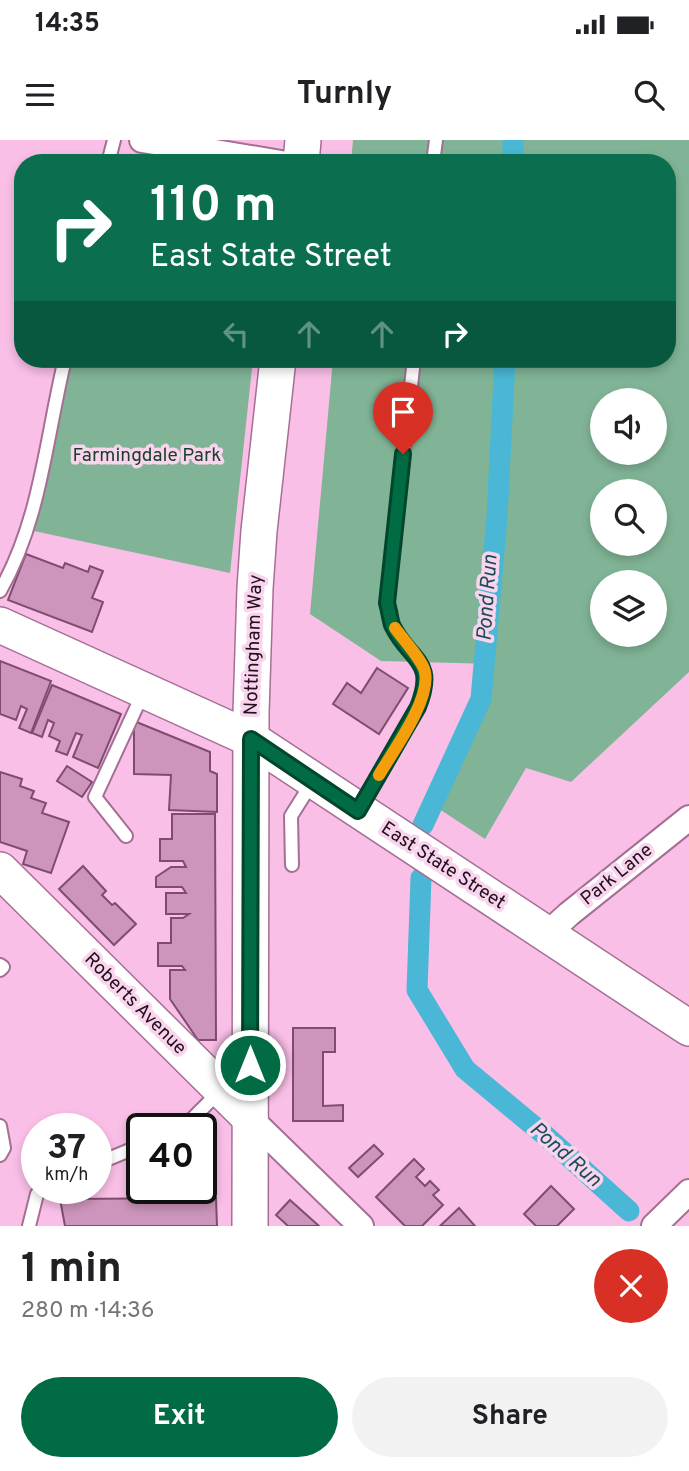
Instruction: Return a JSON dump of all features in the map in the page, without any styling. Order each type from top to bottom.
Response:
[{"type":"street","points":[[142,140],[227,154]]},
{"type":"street","name":"Nottingham Way","points":[[250,1226],[251,739],[258,542],[277,368]]},
{"type":"street","name":"East State Street","points":[[0,625],[251,739],[689,1028]]},
{"type":"street","name":"Park Lane","points":[[547,934],[689,818]]},
{"type":"street","name":"Roberts Avenue","points":[[0,870],[361,1226]]},
{"type":"street","points":[[654,1226],[689,1192]]},
{"type":"lane","points":[[0,591],[15,564],[34,511],[63,368]]},
{"type":"lane","points":[[358,811],[425,691],[425,671],[392,624],[387,603],[413,368]]},
{"type":"lane","points":[[125,836],[95,797],[144,691]]},
{"type":"lane","points":[[292,865],[291,816],[313,780]]},
{"type":"lane","points":[[0,965],[3,967],[0,970]]},
{"type":"lane","points":[[198,1113],[222,1089]]},
{"type":"lane","points":[[0,1126],[5,1148],[0,1155]]},
{"type":"lane","points":[[29,1226],[34,1204]]},
{"type":"green space","points":[[353,140],[689,140],[689,672],[571,782],[526,768],[485,839],[430,803],[493,664],[381,661],[310,614],[332,368],[676,368],[676,154],[352,154]]},
{"type":"green space","name":"Farmingdale Park","points":[[69,368],[252,368],[230,573],[34,531]]},
{"type":"building","points":[[26,554],[63,568],[65,563],[88,572],[90,566],[103,571],[92,598],[103,602],[92,632],[8,600]]},
{"type":"building","points":[[0,661],[51,681],[31,733],[19,728],[27,709],[21,706],[16,720],[0,714]]},
{"type":"building","points":[[377,668],[408,688],[379,734],[333,704],[347,683],[361,693]]},
{"type":"building","points":[[52,685],[121,714],[98,768],[73,757],[82,735],[76,733],[67,755],[56,751],[60,741],[49,736],[54,723],[48,720],[42,737],[32,733]]},
{"type":"building","points":[[134,721],[210,752],[210,771],[217,774],[217,812],[169,810],[171,775],[134,774]]},
{"type":"building","points":[[67,766],[92,782],[82,797],[57,781]]},
{"type":"building","points":[[0,772],[22,779],[20,786],[34,791],[31,798],[46,803],[42,813],[69,822],[51,873],[23,864],[27,851],[0,842]]},
{"type":"building","points":[[172,814],[215,814],[216,1040],[198,1040],[170,999],[170,970],[185,970],[182,966],[158,966],[158,943],[171,943],[171,918],[183,918],[189,914],[166,914],[166,893],[186,893],[182,887],[156,887],[156,877],[171,867],[186,867],[183,861],[160,861],[160,839],[172,839]]},
{"type":"building","points":[[83,866],[106,891],[102,895],[112,905],[115,903],[136,924],[114,945],[59,889]]},
{"type":"building","points":[[293,1028],[335,1028],[335,1052],[323,1052],[323,1106],[343,1105],[343,1121],[293,1121]]},
{"type":"building","points":[[374,1145],[383,1154],[358,1177],[349,1168]]},
{"type":"building","points":[[414,1159],[424,1169],[416,1177],[425,1186],[430,1181],[439,1190],[433,1195],[443,1205],[422,1226],[405,1226],[376,1197]]},
{"type":"building","points":[[551,1186],[574,1209],[557,1226],[536,1226],[524,1214]]},
{"type":"building","points":[[112,1199],[126,1199],[126,1204],[216,1204],[217,1226],[65,1226],[61,1204],[112,1204]]},
{"type":"building","points":[[290,1200],[319,1226],[288,1226],[276,1215]]},
{"type":"building","points":[[459,1208],[475,1226],[440,1226]]},
{"type":"waterway","name":"Pond Run","points":[[513,140],[513,154]]},
{"type":"waterway","name":"Pond Run","points":[[423,825],[481,699],[497,517],[505,368]]},
{"type":"waterway","name":"Pond Run","points":[[421,878],[417,990],[465,1069],[547,1137],[629,1211]]},
{"type":"slow traffic","points":[[379,775],[425,691],[425,671],[395,628]]},
{"type":"route","points":[[250,1065],[251,739],[358,811],[425,691],[425,671],[392,624],[387,603],[403,454]]}]
